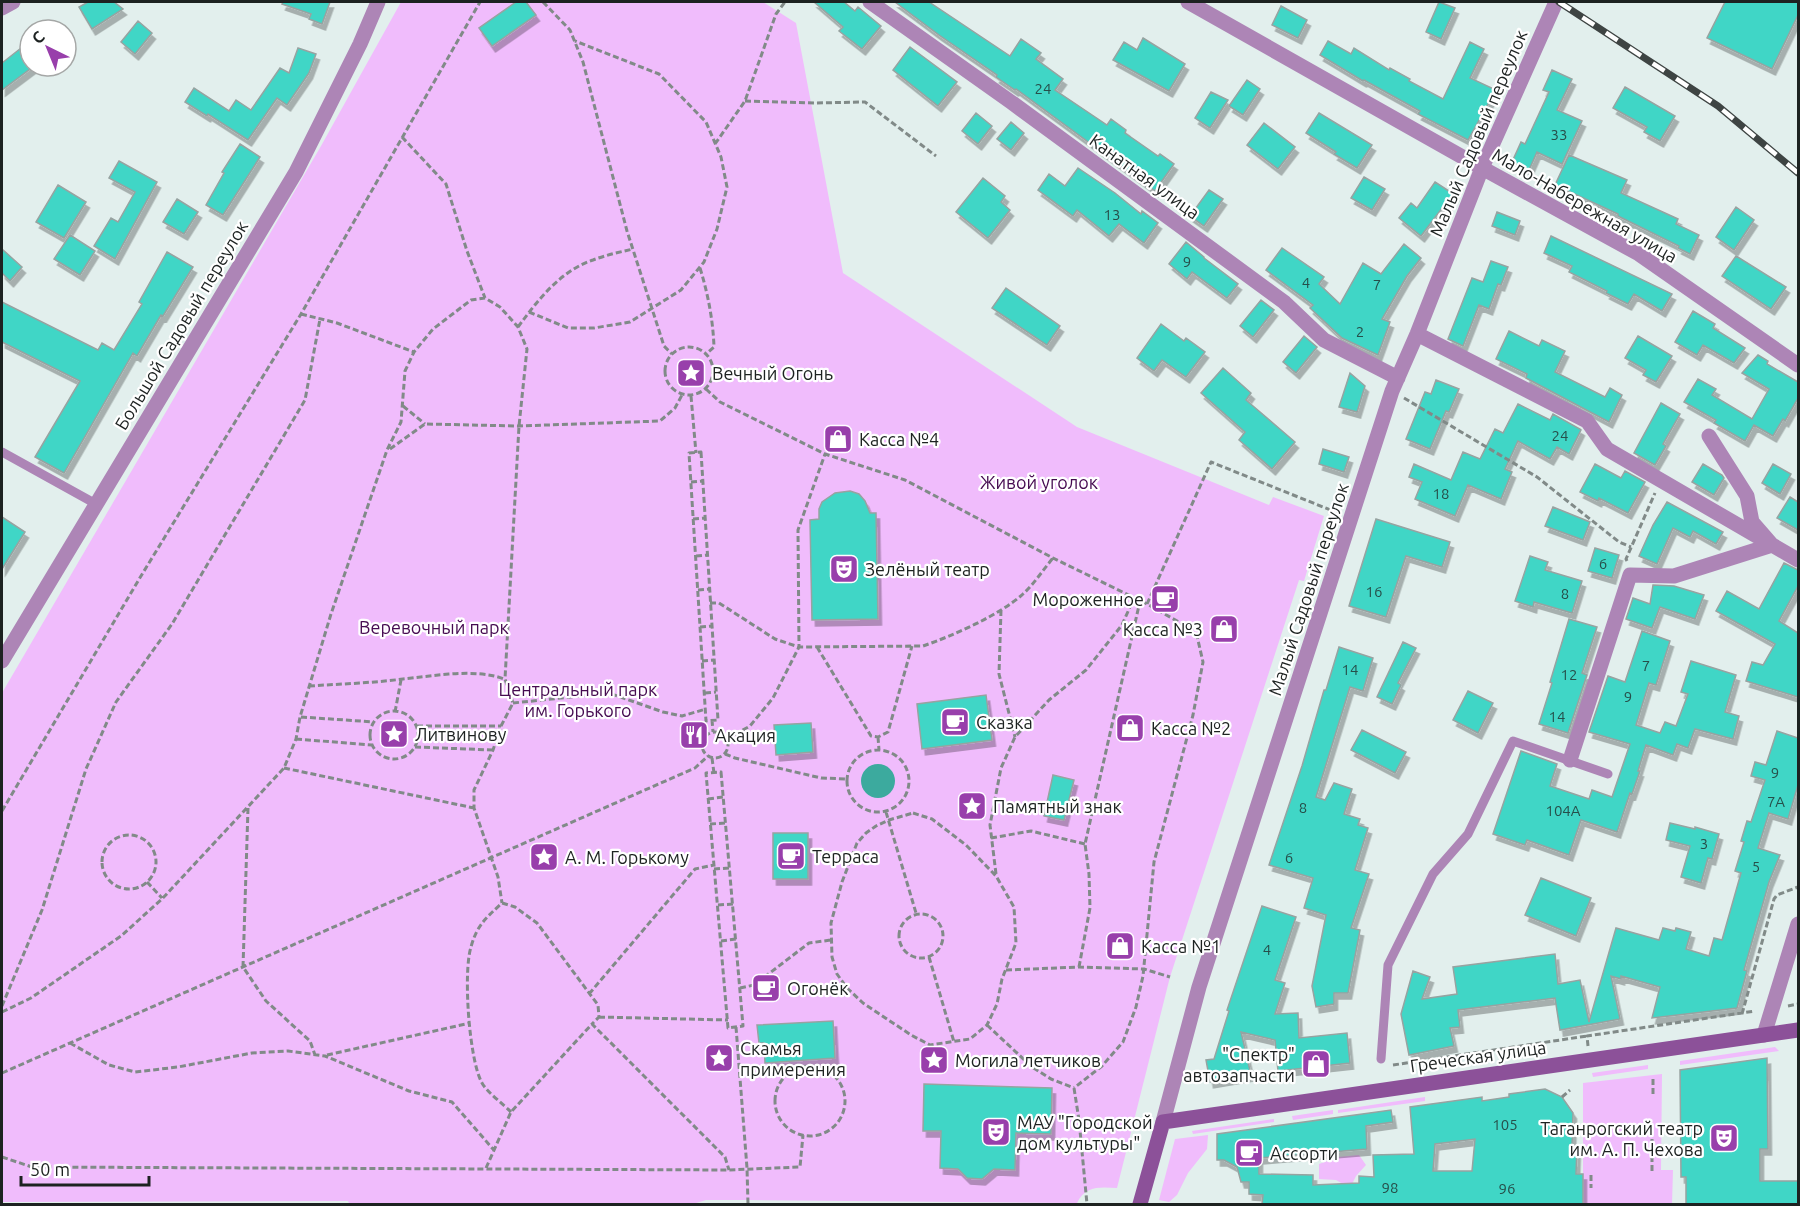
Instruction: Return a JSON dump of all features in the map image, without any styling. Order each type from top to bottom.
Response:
[{"type":"main road","name":"Греческая улица","points":[[1163,1122],[1798,1030]]},
{"type":"main road","name":"Малый Садовый переулок","points":[[1140,1204],[1163,1122]]},
{"type":"street","points":[[2,8],[13,2]]},
{"type":"street","name":"Большой Садовый переулок","points":[[2,661],[296,172],[360,44],[378,2]]},
{"type":"street","name":"Канатная улица","points":[[870,2],[1021,109],[1284,302],[1324,340],[1395,384]]},
{"type":"street","name":"Мало-Набережная улица","points":[[1188,2],[1639,254],[1798,365]]},
{"type":"street","name":"Малый Садовый переулок","points":[[1163,1122],[1199,987],[1395,384],[1482,168],[1556,2]]},
{"type":"street","points":[[1417,334],[1587,421],[1607,449],[1798,560]]},
{"type":"street","points":[[1709,436],[1747,496],[1752,522],[1772,545]]},
{"type":"street","points":[[1570,760],[1630,575],[1674,576],[1772,545]]},
{"type":"street","points":[[1764,1035],[1798,924]]},
{"type":"lane","points":[[2,452],[96,504]]},
{"type":"lane","points":[[1381,1059],[1388,965],[1433,874],[1468,834],[1513,741],[1608,774]]},
{"type":"path","points":[[2,811],[301,314],[480,2]]},
{"type":"path","points":[[543,2],[570,30],[583,62],[633,249],[664,346],[672,354]]},
{"type":"path","points":[[715,144],[745,101],[776,14],[785,2]]},
{"type":"path","points":[[529,312],[568,328],[594,328],[630,322],[681,290],[704,262],[717,229],[727,187],[722,158],[706,122],[659,74],[575,41]]},
{"type":"path","points":[[745,101],[865,102],[936,156]]},
{"type":"path","points":[[402,137],[446,184],[466,251],[485,298],[500,307],[518,327],[527,349],[519,426],[505,679],[513,703],[474,790],[474,808],[498,877],[502,903]]},
{"type":"path","points":[[518,327],[542,296],[567,273],[591,260],[633,249]]},
{"type":"path","points":[[700,268],[708,293],[713,327],[714,347],[706,354]]},
{"type":"path","points":[[2,1012],[31,999],[121,936],[162,899],[284,768],[296,739],[300,717],[335,603],[387,450],[401,422],[405,370],[414,351],[433,329],[471,300],[485,298]]},
{"type":"path","points":[[301,314],[337,323],[414,351]]},
{"type":"path","points":[[2,1006],[42,910],[86,769],[116,702],[172,624],[305,400],[320,319]]},
{"type":"path","points":[[686,347],[706,354],[711,360],[713,375],[706,389],[691,396],[682,395],[669,385],[665,377],[665,369],[667,360],[672,354],[686,347]]},
{"type":"path","points":[[1395,384],[1537,477],[1618,542],[1631,547]]},
{"type":"path","points":[[706,389],[720,402],[825,454],[905,480],[1053,558],[1147,604],[1184,625],[1197,636],[1203,662],[1193,715],[1154,862],[1144,969],[1136,1007],[1123,1042],[1102,1066],[1074,1088]]},
{"type":"path","points":[[387,450],[425,424],[519,426],[660,421],[675,408],[682,395]]},
{"type":"path","points":[[691,396],[696,453]]},
{"type":"path","points":[[402,405],[425,424]]},
{"type":"path","points":[[701,452],[702,481],[718,720],[706,721],[689,453],[701,452]]},
{"type":"path","points":[[727,739],[750,726],[773,698],[799,647],[798,530],[825,454]]},
{"type":"path","points":[[1147,604],[1212,462],[1351,519]]},
{"type":"path","points":[[1630,575],[1626,559],[1661,480]]},
{"type":"path","points":[[691,482],[702,481]]},
{"type":"path","points":[[693,519],[705,518]]},
{"type":"path","points":[[696,555],[707,555]]},
{"type":"path","points":[[710,603],[719,603],[775,639],[799,647],[923,645],[942,640],[1001,610],[1023,593],[1053,558]]},
{"type":"path","points":[[698,590],[709,589]]},
{"type":"path","points":[[996,876],[990,825],[1001,768],[1015,737],[1048,700],[1086,670],[1122,626],[1134,598]]},
{"type":"path","points":[[1079,967],[1090,908],[1085,844],[1140,601]]},
{"type":"path","points":[[1001,610],[999,674],[1015,737]]},
{"type":"path","points":[[700,627],[712,626]]},
{"type":"path","points":[[817,647],[871,736],[878,737],[888,732],[912,646]]},
{"type":"path","points":[[702,661],[714,660]]},
{"type":"path","points":[[309,686],[401,680],[437,675],[493,675],[505,679]]},
{"type":"path","points":[[396,712],[401,680]]},
{"type":"path","points":[[705,693],[716,692]]},
{"type":"path","points":[[513,703],[609,693],[663,712],[682,716],[706,709]]},
{"type":"path","points":[[392,711],[402,712],[417,726],[418,737],[415,747],[408,754],[398,758],[388,758],[379,753],[372,745],[370,733],[374,722],[382,715],[392,711]]},
{"type":"path","points":[[300,717],[374,722]]},
{"type":"path","points":[[712,720],[713,732]]},
{"type":"path","points":[[417,726],[501,726]]},
{"type":"path","points":[[2,1073],[695,768],[710,757],[721,757],[725,754],[728,744],[727,739],[720,732],[713,732],[705,736],[701,747],[710,757],[714,773]]},
{"type":"path","points":[[878,737],[879,750]]},
{"type":"path","points":[[296,739],[372,745]]},
{"type":"path","points":[[415,747],[493,750]]},
{"type":"path","points":[[879,750],[889,752],[904,764],[909,783],[902,801],[886,812],[876,813],[859,806],[848,792],[847,779],[856,759],[871,751],[879,750]]},
{"type":"path","points":[[725,754],[821,778],[847,779]]},
{"type":"path","points":[[284,768],[474,808]]},
{"type":"path","points":[[721,772],[743,1026],[728,1028],[706,773],[714,773],[721,772]]},
{"type":"path","points":[[708,799],[723,797]]},
{"type":"path","points":[[248,807],[243,967],[266,1001],[310,1041],[315,1054]]},
{"type":"path","points":[[886,812],[916,914]]},
{"type":"path","points":[[913,813],[932,819],[966,845],[996,876],[1014,907],[1016,943],[997,1004],[987,1025],[970,1039],[930,1045],[910,1035],[863,1003],[847,988],[837,974],[832,957],[831,923],[842,882],[857,843],[866,833],[889,820],[913,813]]},
{"type":"path","points":[[711,824],[726,823]]},
{"type":"path","points":[[992,838],[1031,831],[1085,844]]},
{"type":"path","points":[[135,835],[150,844],[156,859],[156,868],[147,882],[132,889],[115,885],[109,880],[102,864],[106,848],[111,842],[118,837],[135,835]]},
{"type":"path","points":[[589,994],[695,869],[729,868]]},
{"type":"path","points":[[147,882],[162,899]]},
{"type":"path","points":[[1742,1014],[1774,899],[1798,887]]},
{"type":"path","points":[[502,903],[515,907],[537,923],[598,1005],[599,1017]]},
{"type":"path","points":[[502,903],[482,922],[470,948],[466,990],[475,1064],[482,1084],[511,1112]]},
{"type":"path","points":[[718,905],[733,904]]},
{"type":"path","points":[[916,914],[930,915],[940,923],[943,929],[943,942],[940,948],[929,957],[910,955],[905,951],[899,939],[901,926],[910,916],[916,914]]},
{"type":"path","points":[[721,941],[736,939]]},
{"type":"path","points":[[740,988],[754,985],[809,943],[832,940]]},
{"type":"path","points":[[929,957],[954,1042]]},
{"type":"path","points":[[1006,970],[1079,967],[1144,969],[1170,977]]},
{"type":"path","points":[[1393,1065],[1798,1004]]},
{"type":"path","points":[[485,1168],[511,1112],[599,1017],[728,1020]]},
{"type":"path","points":[[325,1056],[470,1023]]},
{"type":"path","points":[[592,1024],[725,1157],[729,1170]]},
{"type":"path","points":[[987,1025],[1032,1067],[1051,1079],[1074,1088]]},
{"type":"path","points":[[736,1027],[748,1204]]},
{"type":"path","points":[[1587,1036],[1589,1060]]},
{"type":"path","points":[[70,1043],[109,1065],[135,1072],[178,1067],[252,1053],[288,1051],[325,1056],[409,1091],[452,1102],[494,1149]]},
{"type":"path","points":[[812,1066],[823,1069],[839,1083],[844,1094],[844,1105],[835,1125],[826,1132],[814,1136],[802,1135],[791,1131],[782,1123],[775,1101],[782,1079],[791,1072],[812,1066]]},
{"type":"path","points":[[1653,1076],[1653,1094]]},
{"type":"path","points":[[1074,1088],[1087,1204]]},
{"type":"path","points":[[1562,1097],[1570,1090]]},
{"type":"path","points":[[2,1157],[33,1167],[729,1170],[800,1167],[802,1135]]},
{"type":"path","points":[[1652,1139],[1652,1171]]},
{"type":"path","points":[[1591,1175],[1592,1188]]},
{"type":"green space","name":"Центральный парк им. Горького","points":[[401,2],[763,2],[796,23],[843,273],[1077,427],[1269,505],[1273,497],[1324,516],[1304,581],[1299,580],[1170,977],[1117,1188],[1094,1188],[1084,1193],[1077,1203],[748,1200],[706,1200],[693,1204],[349,1203],[348,1201],[2,1202],[2,693],[321,146]]},
{"type":"green space","points":[[1775,1047],[1779,1051],[1680,1065],[1680,1061]]},
{"type":"green space","points":[[1648,1065],[1648,1069],[1593,1077],[1592,1073]]},
{"type":"green space","points":[[1662,1074],[1661,1170],[1673,1170],[1672,1204],[1583,1204],[1583,1083]]},
{"type":"green space","points":[[1425,1097],[1425,1101],[1338,1113],[1338,1110]]},
{"type":"green space","points":[[1333,1110],[1333,1114],[1293,1120],[1292,1116]]},
{"type":"green space","points":[[1274,1119],[1274,1122],[1193,1134],[1192,1131]]},
{"type":"green space","points":[[1208,1135],[1207,1149],[1188,1173],[1177,1195],[1169,1202],[1159,1200],[1175,1139]]},
{"type":"green space","points":[[1359,1155],[1366,1165],[1356,1176],[1350,1188],[1336,1180],[1319,1179],[1319,1164],[1338,1157]]},
{"type":"shaded area","points":[[878,764],[890,769],[895,781],[890,793],[878,798],[866,793],[861,781],[866,769]]},
{"type":"building","points":[[88,2],[114,2],[123,9],[92,29],[79,7]]},
{"type":"building","points":[[283,2],[330,2],[322,24],[309,19],[311,14],[282,4]]},
{"type":"building","points":[[516,2],[526,2],[536,15],[492,46],[479,28]]},
{"type":"building","points":[[814,2],[844,2],[855,11],[858,7],[881,26],[862,49],[839,31],[843,27]]},
{"type":"building","points":[[895,2],[929,2],[1010,56],[1021,39],[1041,53],[1036,59],[1063,79],[1055,90],[1107,125],[1111,119],[1126,130],[1125,133],[1174,164],[1155,191]]},
{"type":"building","points":[[1439,2],[1455,8],[1441,39],[1426,32]]},
{"type":"building","points":[[1725,2],[1798,2],[1798,15],[1772,69],[1707,38]]},
{"type":"building","points":[[1281,6],[1307,20],[1298,38],[1272,25]]},
{"type":"building","points":[[138,21],[152,33],[135,54],[121,42]]},
{"type":"building","points":[[1143,38],[1185,64],[1169,91],[1113,60],[1124,42],[1137,50]]},
{"type":"building","points":[[1328,41],[1351,54],[1354,48],[1443,99],[1470,42],[1484,49],[1470,78],[1496,90],[1468,140],[1418,114],[1420,111],[1320,55]]},
{"type":"building","points":[[910,47],[957,82],[938,106],[893,70]]},
{"type":"building","points":[[298,48],[316,54],[309,73],[287,105],[277,98],[248,140],[185,102],[194,88],[229,111],[236,100],[251,110],[280,68],[289,73]]},
{"type":"building","points":[[18,50],[18,78],[2,90],[2,63]]},
{"type":"building","points":[[1552,70],[1572,79],[1557,110],[1582,121],[1562,164],[1537,152],[1529,170],[1512,162],[1521,142],[1525,144],[1549,92],[1543,90]]},
{"type":"building","points":[[1247,80],[1260,89],[1243,115],[1229,106]]},
{"type":"building","points":[[1625,87],[1675,116],[1660,141],[1644,132],[1647,127],[1613,108]]},
{"type":"building","points":[[1211,92],[1228,100],[1210,128],[1195,118]]},
{"type":"building","points":[[976,113],[992,126],[978,144],[962,131]]},
{"type":"building","points":[[1319,113],[1372,145],[1357,168],[1306,133]]},
{"type":"building","points":[[1011,122],[1024,133],[1011,150],[997,139]]},
{"type":"building","points":[[1264,123],[1295,147],[1278,169],[1247,145]]},
{"type":"building","points":[[240,144],[260,157],[223,215],[206,205],[224,173],[222,172]]},
{"type":"building","points":[[1569,155],[1627,180],[1621,193],[1678,219],[1676,224],[1699,235],[1690,254],[1618,214],[1555,185]]},
{"type":"building","points":[[119,161],[157,182],[115,259],[94,246],[111,218],[118,222],[135,192],[109,178]]},
{"type":"building","points":[[1078,168],[1141,214],[1142,211],[1158,223],[1144,243],[1119,224],[1109,236],[1077,210],[1073,216],[1038,190],[1049,174],[1065,186]]},
{"type":"building","points":[[1364,177],[1385,189],[1372,210],[1351,198]]},
{"type":"building","points":[[983,178],[1005,196],[1001,202],[1010,210],[988,238],[956,212]]},
{"type":"building","points":[[1435,182],[1455,195],[1421,236],[1399,218],[1411,203],[1417,208]]},
{"type":"building","points":[[58,185],[86,202],[64,238],[36,222]]},
{"type":"building","points":[[1209,190],[1223,199],[1204,226],[1190,216]]},
{"type":"building","points":[[177,199],[198,212],[184,234],[163,222]]},
{"type":"building","points":[[1736,207],[1754,220],[1734,250],[1716,237]]},
{"type":"building","points":[[1497,212],[1520,221],[1515,235],[1492,226]]},
{"type":"building","points":[[70,235],[95,251],[80,275],[54,259]]},
{"type":"building","points":[[1551,236],[1672,294],[1662,311],[1634,294],[1628,304],[1569,272],[1572,266],[1544,253]]},
{"type":"building","points":[[1186,242],[1238,284],[1227,298],[1192,272],[1187,279],[1169,264]]},
{"type":"building","points":[[1404,244],[1421,258],[1407,276],[1382,319],[1390,322],[1378,355],[1342,338],[1310,308],[1313,305],[1266,270],[1282,248],[1324,277],[1319,284],[1340,304],[1363,263],[1381,274]]},
{"type":"building","points":[[2,249],[22,267],[10,281],[2,273]]},
{"type":"building","points":[[167,252],[193,267],[137,356],[133,353],[64,473],[35,457],[80,381],[2,342],[2,302],[98,350],[102,343],[114,350],[142,304],[139,302]]},
{"type":"building","points":[[1736,256],[1786,287],[1771,309],[1722,276]]},
{"type":"building","points":[[1491,261],[1508,267],[1501,285],[1498,284],[1489,309],[1479,305],[1463,346],[1448,339],[1472,278],[1483,282]]},
{"type":"building","points":[[1006,288],[1060,326],[1047,345],[992,308]]},
{"type":"building","points":[[1261,300],[1274,310],[1253,337],[1240,326]]},
{"type":"building","points":[[1693,311],[1715,324],[1713,328],[1745,348],[1734,363],[1703,345],[1697,355],[1675,342]]},
{"type":"building","points":[[1161,324],[1184,341],[1186,338],[1205,352],[1186,377],[1162,360],[1154,371],[1137,358]]},
{"type":"building","points":[[1509,331],[1539,346],[1542,340],[1565,351],[1555,372],[1605,397],[1610,388],[1622,395],[1609,422],[1526,378],[1527,374],[1496,359]]},
{"type":"building","points":[[1304,336],[1317,347],[1296,373],[1283,362]]},
{"type":"building","points":[[1638,336],[1672,356],[1656,382],[1643,375],[1646,370],[1625,358]]},
{"type":"building","points":[[1758,355],[1768,361],[1767,364],[1798,382],[1798,398],[1773,436],[1754,425],[1745,441],[1714,423],[1716,420],[1684,402],[1698,379],[1716,389],[1712,395],[1752,419],[1769,389],[1742,373]]},
{"type":"building","points":[[1223,368],[1251,393],[1246,400],[1295,442],[1272,469],[1239,440],[1245,432],[1201,393]]},
{"type":"building","points":[[1350,373],[1365,386],[1357,412],[1339,407]]},
{"type":"building","points":[[1436,380],[1459,389],[1449,412],[1446,411],[1430,449],[1406,439],[1425,392],[1431,394]]},
{"type":"building","points":[[1661,403],[1680,414],[1663,444],[1666,446],[1655,465],[1634,453]]},
{"type":"building","points":[[1518,404],[1550,420],[1553,414],[1580,429],[1569,454],[1557,447],[1550,459],[1518,441],[1505,469],[1512,472],[1501,499],[1468,485],[1455,516],[1415,499],[1422,482],[1409,477],[1414,464],[1451,480],[1463,452],[1480,459],[1495,429],[1503,433]]},
{"type":"building","points":[[1323,449],[1349,457],[1344,472],[1319,464]]},
{"type":"building","points":[[1595,464],[1621,478],[1625,471],[1645,482],[1628,513],[1599,498],[1598,501],[1580,492]]},
{"type":"building","points":[[1703,464],[1724,478],[1714,495],[1692,482]]},
{"type":"building","points":[[1773,464],[1791,474],[1780,494],[1762,483]]},
{"type":"building","name":"Зелёный театр","points":[[850,491],[859,494],[870,513],[876,513],[878,619],[812,620],[810,520],[819,519],[822,502],[835,493]]},
{"type":"building","points":[[1790,497],[1798,502],[1798,530],[1777,518]]},
{"type":"building","points":[[1667,502],[1723,532],[1716,544],[1693,531],[1690,537],[1673,528],[1657,564],[1639,556],[1653,525]]},
{"type":"building","points":[[1553,507],[1590,522],[1583,540],[1545,526]]},
{"type":"building","points":[[2,517],[25,532],[2,569]]},
{"type":"building","points":[[1376,519],[1450,542],[1442,567],[1406,556],[1386,617],[1349,606]]},
{"type":"building","points":[[1595,548],[1619,555],[1612,578],[1588,571]]},
{"type":"building","points":[[1530,556],[1548,562],[1545,570],[1582,581],[1572,613],[1534,602],[1533,607],[1515,601]]},
{"type":"building","points":[[1784,563],[1798,570],[1798,586],[1779,621],[1798,633],[1798,697],[1746,681],[1752,662],[1763,665],[1775,644],[1716,611],[1727,591],[1759,609]]},
{"type":"building","points":[[1653,585],[1674,586],[1704,595],[1695,619],[1660,607],[1652,628],[1626,619],[1633,598],[1650,604]]},
{"type":"building","points":[[1569,619],[1597,627],[1582,673],[1587,675],[1568,733],[1539,724]]},
{"type":"building","points":[[1642,631],[1670,641],[1656,685],[1649,683],[1636,725],[1660,733],[1665,722],[1676,726],[1688,694],[1681,692],[1691,661],[1736,675],[1725,712],[1739,716],[1733,739],[1695,729],[1688,748],[1677,744],[1673,755],[1646,745],[1638,771],[1640,771],[1617,832],[1581,820],[1569,855],[1527,840],[1525,845],[1493,834],[1521,751],[1557,764],[1550,786],[1589,799],[1592,790],[1612,797],[1630,744],[1589,732],[1608,676],[1625,682]]},
{"type":"building","points":[[1403,642],[1416,648],[1398,683],[1401,685],[1392,704],[1377,697]]},
{"type":"building","points":[[1339,647],[1373,658],[1363,691],[1350,687],[1316,797],[1325,800],[1334,783],[1352,789],[1344,814],[1360,819],[1358,825],[1368,828],[1355,870],[1369,874],[1351,928],[1360,930],[1348,993],[1334,993],[1334,1004],[1316,1007],[1312,986],[1326,915],[1304,908],[1313,878],[1269,865]]},
{"type":"building","points":[[1468,691],[1493,703],[1478,733],[1453,720]]},
{"type":"building","name":"Сказка","points":[[986,695],[992,740],[922,749],[917,704]]},
{"type":"building","points":[[811,723],[813,752],[776,755],[774,725]]},
{"type":"building","points":[[1362,730],[1406,752],[1395,773],[1351,750]]},
{"type":"building","points":[[1777,731],[1798,738],[1798,785],[1788,819],[1769,813],[1758,848],[1780,855],[1769,882],[1744,970],[1747,971],[1737,1008],[1652,1018],[1660,987],[1621,976],[1621,979],[1611,976],[1620,1019],[1560,1030],[1555,998],[1458,1010],[1460,1027],[1450,1028],[1454,1046],[1409,1055],[1401,1014],[1413,971],[1430,977],[1422,999],[1457,994],[1453,967],[1555,954],[1558,984],[1580,980],[1589,1022],[1616,928],[1659,940],[1663,928],[1675,931],[1676,928],[1691,932],[1686,949],[1709,956],[1714,938],[1722,940],[1741,873],[1735,871],[1744,842],[1741,841],[1747,821],[1751,822],[1765,780],[1751,776],[1755,762],[1766,765]]},
{"type":"building","points":[[1053,775],[1074,780],[1064,820],[1044,816]]},
{"type":"building","points":[[1670,823],[1719,834],[1712,859],[1708,858],[1701,883],[1681,877],[1690,846],[1666,840]]},
{"type":"building","name":"Терраса","points":[[773,833],[808,833],[808,879],[773,879]]},
{"type":"building","points":[[1541,878],[1591,898],[1576,936],[1525,915]]},
{"type":"building","points":[[1262,906],[1296,917],[1275,980],[1285,983],[1275,1014],[1298,1013],[1299,1038],[1347,1033],[1350,1063],[1278,1071],[1275,1040],[1241,1032],[1251,1075],[1210,1082],[1206,1060],[1214,1059],[1229,1011],[1227,1010]]},
{"type":"building","points":[[833,1021],[835,1058],[765,1063],[764,1043],[759,1043],[757,1025]]},
{"type":"building","name":"Таганрогский театр им. А. П. Чехова","points":[[1767,1058],[1768,1149],[1760,1149],[1760,1181],[1798,1181],[1798,1204],[1686,1204],[1686,1177],[1681,1177],[1680,1070]]},
{"type":"building","name":"МАУ \"Городской дом культуры\"","points":[[924,1084],[1052,1088],[1051,1134],[1016,1133],[1015,1170],[994,1169],[982,1179],[967,1178],[958,1169],[940,1168],[941,1131],[923,1131]]},
{"type":"building","points":[[1545,1089],[1562,1097],[1573,1113],[1572,1147],[1577,1147],[1576,1174],[1583,1174],[1583,1204],[1262,1204],[1263,1195],[1249,1194],[1249,1182],[1241,1182],[1237,1167],[1224,1160],[1217,1160],[1217,1134],[1391,1110],[1393,1122],[1366,1126],[1367,1149],[1259,1158],[1259,1174],[1313,1175],[1313,1185],[1359,1183],[1359,1176],[1374,1177],[1373,1155],[1414,1154],[1410,1107],[1482,1097],[1482,1101],[1509,1097],[1509,1094]],"holes":[[[1475,1139],[1472,1171],[1433,1171],[1435,1144]]]},
{"type":"railway","points":[[1559,2],[1718,106],[1798,173]]},
{"type":"place","name":"Вечный Огонь","points":[[691,373]]},
{"type":"place","name":"Касса №4","points":[[838,439]]},
{"type":"place","name":"Зелёный театр","points":[[844,569]]},
{"type":"place","name":"Мороженное","points":[[1165,599]]},
{"type":"place","name":"Касса №3","points":[[1224,629]]},
{"type":"place","name":"Сказка","points":[[955,722]]},
{"type":"place","name":"Касса №2","points":[[1130,728]]},
{"type":"place","name":"Литвинову","points":[[394,734]]},
{"type":"place","name":"Акация","points":[[694,735]]},
{"type":"place","name":"Памятный знак","points":[[972,806]]},
{"type":"place","name":"Терраса","points":[[791,856]]},
{"type":"place","name":"А. М. Горькому","points":[[544,857]]},
{"type":"place","name":"Касса №1","points":[[1120,946]]},
{"type":"place","name":"Огонёк","points":[[766,988]]},
{"type":"place","name":"Скамья примерения","points":[[719,1058]]},
{"type":"place","name":"Могила летчиков","points":[[934,1060]]},
{"type":"place","name":"\"Спектр\" автозапчасти","points":[[1316,1064]]},
{"type":"place","name":"МАУ \"Городской дом культуры\"","points":[[996,1132]]},
{"type":"place","name":"Таганрогский театр им. А. П. Чехова","points":[[1724,1138]]},
{"type":"place","name":"Ассорти","points":[[1249,1153]]},
{"type":"park label","name":"Живой уголок","points":[[1039,482]]},
{"type":"park label","name":"Веревочный парк","points":[[434,627]]}]
